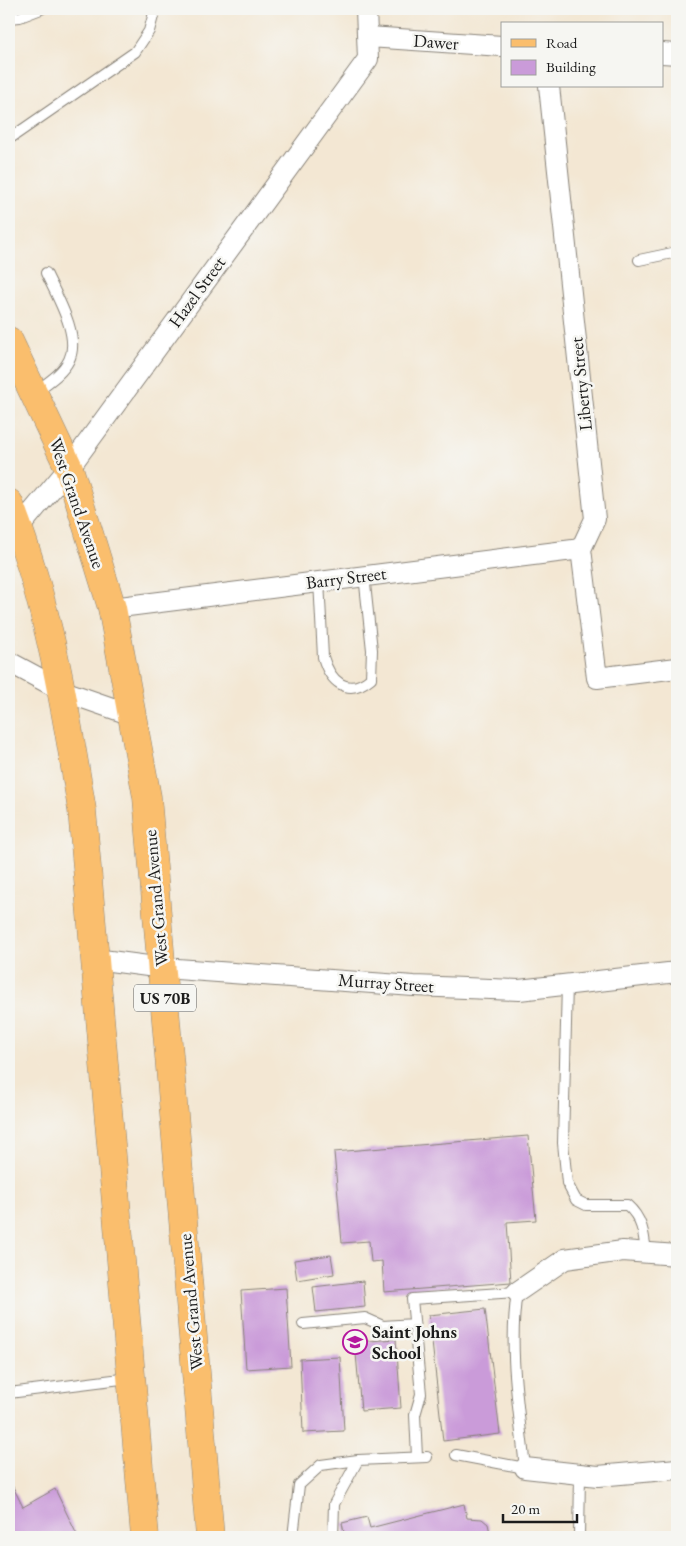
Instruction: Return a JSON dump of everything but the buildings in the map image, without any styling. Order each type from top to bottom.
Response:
[{"type":"main road","name":"West Grand Avenue","points":[[9,341],[69,468],[112,608],[148,797],[210,1537]]},
{"type":"main road","points":[[9,504],[14,534],[44,610],[63,691],[82,810],[145,1537]]},
{"type":"street","name":"Hazel Street","points":[[14,534],[69,468],[368,59],[369,37],[366,9]]},
{"type":"street","name":"Dawer","points":[[369,37],[501,46]]},
{"type":"street","points":[[664,53],[677,54]]},
{"type":"street","name":"Liberty Street","points":[[549,88],[595,519],[581,550]]},
{"type":"street","points":[[581,550],[597,678],[677,668]]},
{"type":"street","name":"Barry Street","points":[[112,608],[364,575],[581,550]]},
{"type":"street","points":[[9,662],[63,691],[132,715]]},
{"type":"street","name":"Murray Street","points":[[95,959],[163,968],[414,986],[519,990],[677,972]]},
{"type":"street","points":[[517,1292],[565,1259],[623,1251],[677,1255]]},
{"type":"street","points":[[525,1468],[598,1476],[677,1469]]},
{"type":"lane","points":[[9,18],[20,17],[41,9]]},
{"type":"lane","points":[[9,139],[135,52],[149,31],[155,9]]},
{"type":"lane","points":[[639,260],[677,252]]},
{"type":"lane","points":[[35,393],[56,378],[69,360],[72,344],[67,318],[46,272]]},
{"type":"lane","points":[[319,581],[323,657],[326,668],[342,686],[349,688],[364,684],[371,678],[372,650],[364,575]]},
{"type":"lane","points":[[566,984],[563,1143],[566,1183],[576,1200],[586,1205],[627,1205],[637,1214],[644,1231],[646,1253]]},
{"type":"lane","points":[[293,1537],[299,1485],[321,1465],[358,1460],[422,1457],[415,1415],[421,1394],[412,1299],[517,1292],[512,1322],[513,1361],[525,1468],[456,1455]]},
{"type":"lane","points":[[303,1324],[365,1318],[383,1326],[414,1324]]},
{"type":"lane","points":[[9,1393],[131,1378]]},
{"type":"lane","points":[[333,1537],[334,1504],[358,1460]]},
{"type":"lane","points":[[579,1537],[580,1474]]},
{"type":"place","name":"Saint Johns School","points":[[355,1342]]}]
